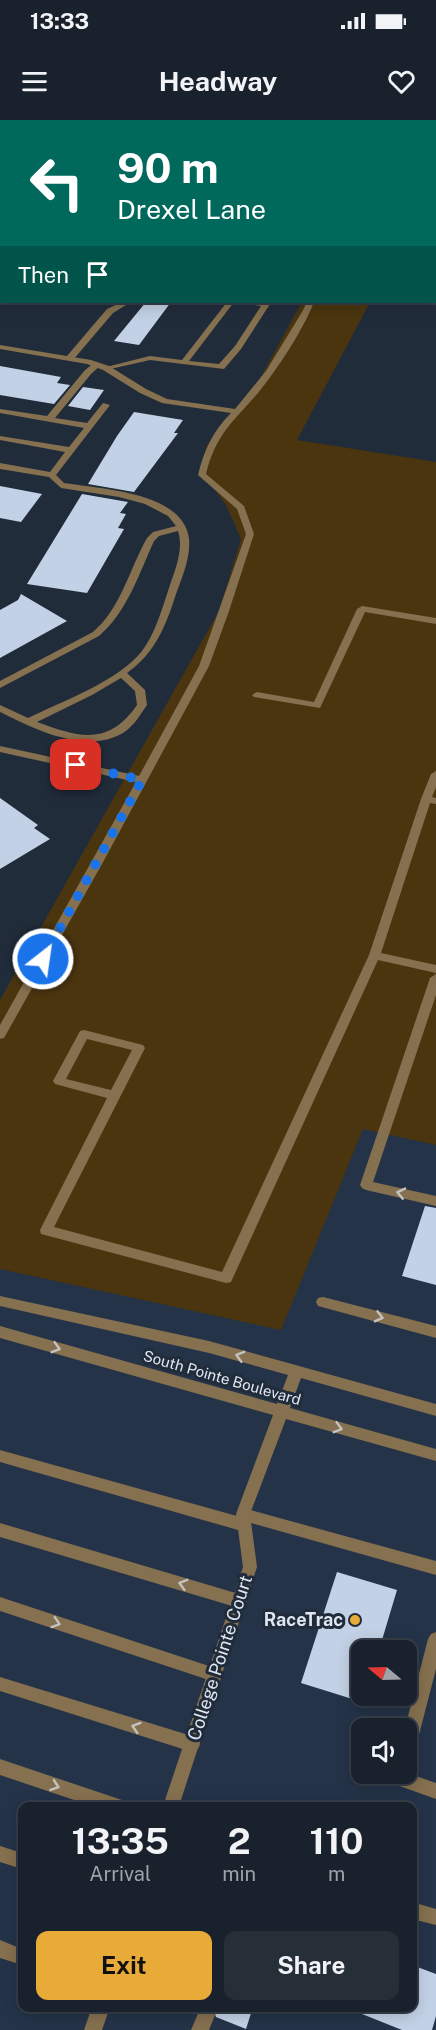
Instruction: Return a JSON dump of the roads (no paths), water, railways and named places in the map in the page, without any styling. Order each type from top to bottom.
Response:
[{"type":"street","points":[[70,358],[110,311],[125,303]]},
{"type":"street","points":[[183,363],[229,303]]},
{"type":"street","points":[[49,419],[88,372],[102,367],[150,358],[221,366],[238,347],[266,304],[258,303]]},
{"type":"street","points":[[0,1035],[204,666],[250,534],[241,508],[202,475],[206,453],[221,427],[256,389],[310,303]]},
{"type":"street","points":[[0,347],[70,358],[102,367],[143,392],[165,401],[235,411]]},
{"type":"street","points":[[52,475],[106,405]]},
{"type":"street","points":[[0,411],[89,426]]},
{"type":"street","points":[[0,438],[70,450]]},
{"type":"street","points":[[0,466],[52,475],[61,485],[148,501],[173,515],[182,527],[186,544],[181,566],[162,618],[145,654],[121,673],[28,722]]},
{"type":"street","points":[[0,685],[96,634],[115,615],[150,540],[156,534],[182,527]]},
{"type":"street","points":[[257,695],[317,706],[362,609],[436,621]]},
{"type":"street","points":[[0,708],[28,722],[76,736],[91,738],[117,734],[128,726],[142,705],[140,690],[121,673]]},
{"type":"street","points":[[0,749],[142,780]]},
{"type":"street","points":[[116,1095],[59,1081],[84,1034],[139,1048],[116,1095],[46,1230],[226,1278],[375,955],[431,800],[436,774]]},
{"type":"street","points":[[375,955],[436,969]]},
{"type":"street","points":[[436,978],[366,1185],[436,1201]]},
{"type":"street","points":[[323,1302],[436,1332]]},
{"type":"street","name":"South Pointe Boulevard","points":[[2,1304],[209,1347],[436,1410]]},
{"type":"street","name":"South Pointe Boulevard","points":[[0,1332],[436,1455]]},
{"type":"street","name":"College Pointe Court","points":[[172,1802],[250,1567],[244,1519],[296,1372]]},
{"type":"street","points":[[0,1456],[436,1568]]},
{"type":"street","points":[[0,1530],[239,1600]]},
{"type":"street","points":[[0,1604],[214,1675]]},
{"type":"street","points":[[415,1718],[436,1639]]},
{"type":"street","points":[[0,1684],[192,1744]]},
{"type":"street","points":[[0,1767],[104,1802]]},
{"type":"street","points":[[415,1784],[436,1791]]},
{"type":"street","points":[[0,1854],[18,1861]]},
{"type":"street","points":[[417,1911],[436,1917]]},
{"type":"street","points":[[0,1950],[18,1956]]},
{"type":"street","points":[[93,2030],[99,2012]]},
{"type":"place","name":"RaceTrac","points":[[355,1620]]}]
